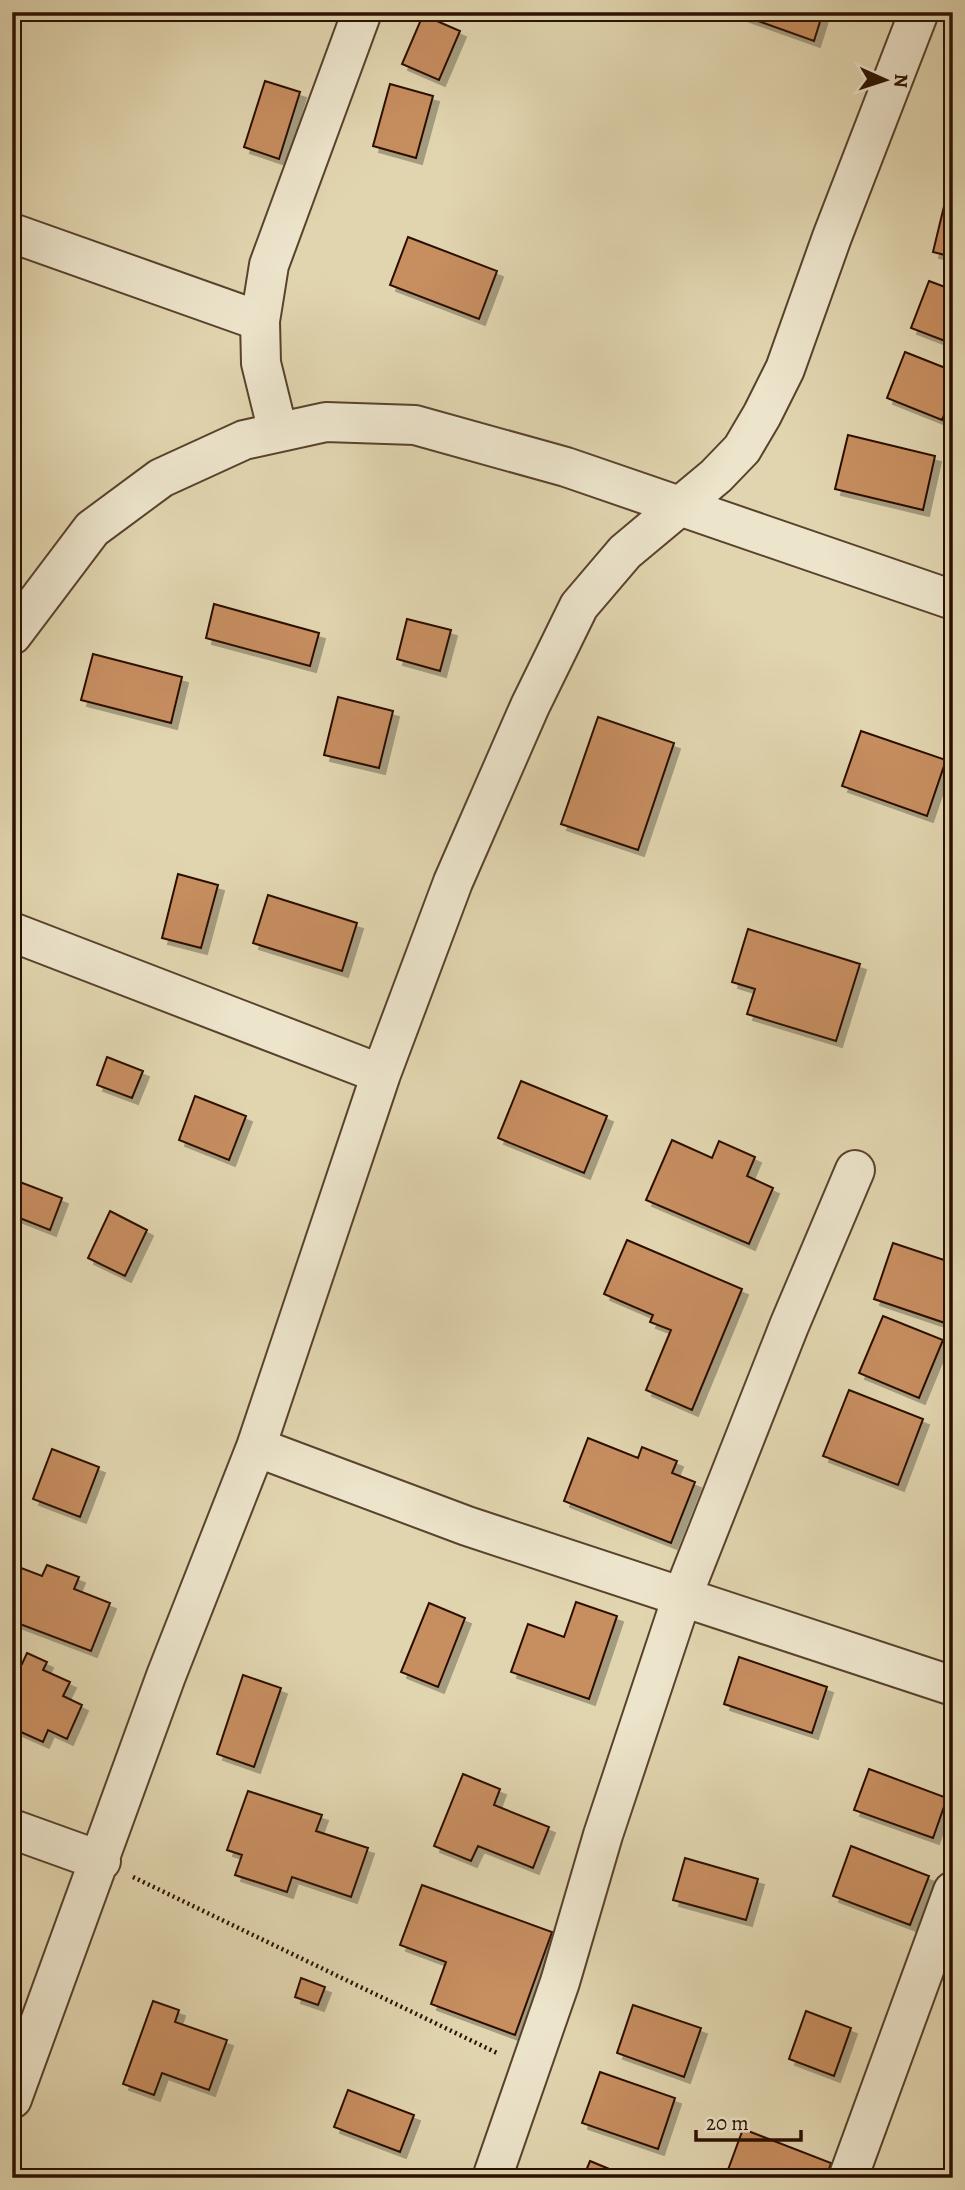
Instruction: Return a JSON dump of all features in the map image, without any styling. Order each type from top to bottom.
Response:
[{"type":"street","points":[[278,432],[261,363],[260,321],[269,265],[362,12]]},
{"type":"street","points":[[12,2099],[101,1861],[166,1676],[256,1447],[381,1074],[453,882],[530,706],[579,606],[625,552],[742,449],[785,369],[832,237],[919,12]]},
{"type":"street","points":[[12,233],[260,321]]},
{"type":"street","points":[[12,635],[92,529],[161,478],[244,440],[326,422],[415,425],[566,467],[953,600]]},
{"type":"street","points":[[12,932],[381,1074]]},
{"type":"street","points":[[492,2178],[682,1597],[789,1326],[855,1170]]},
{"type":"street","points":[[256,1447],[467,1527],[953,1685]]},
{"type":"street","points":[[12,1829],[101,1861]]},
{"type":"street","points":[[848,2178],[953,1891]]},
{"type":"path","points":[[101,1861],[529,2069]]},
{"type":"building","points":[[733,12],[823,12],[814,41]]},
{"type":"building","points":[[423,15],[460,31],[439,80],[402,64]]},
{"type":"building","points":[[265,81],[300,92],[279,159],[244,147]]},
{"type":"building","points":[[390,84],[433,96],[416,158],[373,146]]},
{"type":"building","points":[[945,202],[953,204],[953,257],[933,252]]},
{"type":"building","points":[[408,237],[497,271],[479,319],[390,285]]},
{"type":"building","points":[[929,281],[953,290],[953,344],[911,328]]},
{"type":"building","points":[[905,352],[953,371],[953,392],[942,420],[887,398]]},
{"type":"building","points":[[848,435],[935,456],[923,510],[835,489]]},
{"type":"building","points":[[214,604],[319,633],[310,666],[206,638]]},
{"type":"building","points":[[407,619],[451,630],[440,671],[397,659]]},
{"type":"building","points":[[93,654],[182,677],[171,723],[81,700]]},
{"type":"building","points":[[338,697],[393,711],[379,768],[324,755]]},
{"type":"building","points":[[598,717],[674,743],[638,850],[561,824]]},
{"type":"building","points":[[861,731],[946,760],[927,816],[842,786]]},
{"type":"building","points":[[178,874],[218,885],[201,948],[162,938]]},
{"type":"building","points":[[268,895],[357,923],[342,971],[253,943]]},
{"type":"building","points":[[748,929],[860,964],[836,1041],[747,1014],[755,989],[732,982]]},
{"type":"building","points":[[107,1057],[143,1071],[132,1098],[97,1085]]},
{"type":"building","points":[[521,1081],[607,1116],[584,1173],[498,1138]]},
{"type":"building","points":[[195,1096],[246,1116],[229,1160],[179,1140]]},
{"type":"building","points":[[672,1140],[712,1158],[719,1141],[755,1157],[747,1176],[773,1188],[749,1244],[646,1200]]},
{"type":"building","points":[[953,1150],[953,1167],[946,1164]]},
{"type":"building","points":[[12,1179],[62,1198],[50,1230],[12,1215]]},
{"type":"building","points":[[110,1211],[147,1230],[125,1276],[88,1258]]},
{"type":"building","points":[[627,1240],[742,1289],[692,1410],[646,1390],[671,1330],[650,1322],[653,1315],[604,1294]]},
{"type":"building","points":[[893,1243],[953,1263],[951,1325],[874,1299]]},
{"type":"building","points":[[883,1316],[943,1340],[919,1398],[859,1373]]},
{"type":"building","points":[[849,1390],[923,1419],[898,1485],[823,1456]]},
{"type":"building","points":[[588,1438],[638,1458],[642,1447],[677,1461],[672,1473],[695,1482],[671,1543],[564,1501]]},
{"type":"building","points":[[52,1449],[99,1467],[80,1517],[33,1499]]},
{"type":"building","points":[[47,1565],[79,1577],[74,1589],[110,1603],[91,1651],[12,1621],[12,1575],[16,1566],[42,1576]]},
{"type":"building","points":[[576,1602],[617,1616],[589,1699],[511,1672],[528,1624],[564,1637]]},
{"type":"building","points":[[429,1603],[465,1618],[438,1687],[401,1672]]},
{"type":"building","points":[[27,1653],[47,1662],[43,1670],[70,1682],[63,1696],[82,1705],[67,1739],[48,1730],[43,1742],[12,1728],[12,1660],[22,1664]]},
{"type":"building","points":[[739,1657],[827,1687],[812,1733],[724,1704]]},
{"type":"building","points":[[243,1675],[281,1688],[254,1767],[217,1754]]},
{"type":"building","points":[[869,1769],[947,1798],[933,1838],[854,1810]]},
{"type":"building","points":[[463,1774],[500,1789],[494,1805],[549,1827],[533,1868],[478,1846],[471,1861],[434,1846]]},
{"type":"building","points":[[248,1791],[322,1815],[316,1831],[368,1848],[351,1897],[292,1877],[287,1892],[235,1875],[242,1855],[227,1850]]},
{"type":"building","points":[[851,1846],[929,1876],[910,1925],[833,1896]]},
{"type":"building","points":[[685,1858],[758,1879],[746,1920],[673,1900]]},
{"type":"building","points":[[422,1885],[552,1932],[515,2035],[431,2004],[446,1962],[400,1945]]},
{"type":"building","points":[[301,1978],[325,1987],[318,2005],[295,1997]]},
{"type":"building","points":[[153,2001],[179,2010],[175,2022],[227,2040],[209,2090],[162,2073],[154,2095],[123,2084]]},
{"type":"building","points":[[633,2005],[701,2028],[684,2077],[617,2053]]},
{"type":"building","points":[[806,2011],[851,2028],[834,2076],[789,2059]]},
{"type":"building","points":[[600,2072],[675,2098],[658,2149],[582,2123]]},
{"type":"building","points":[[348,2090],[414,2115],[400,2152],[334,2127]]},
{"type":"building","points":[[743,2129],[831,2163],[826,2178],[725,2178]]},
{"type":"building","points":[[590,2161],[631,2178],[583,2178]]}]
